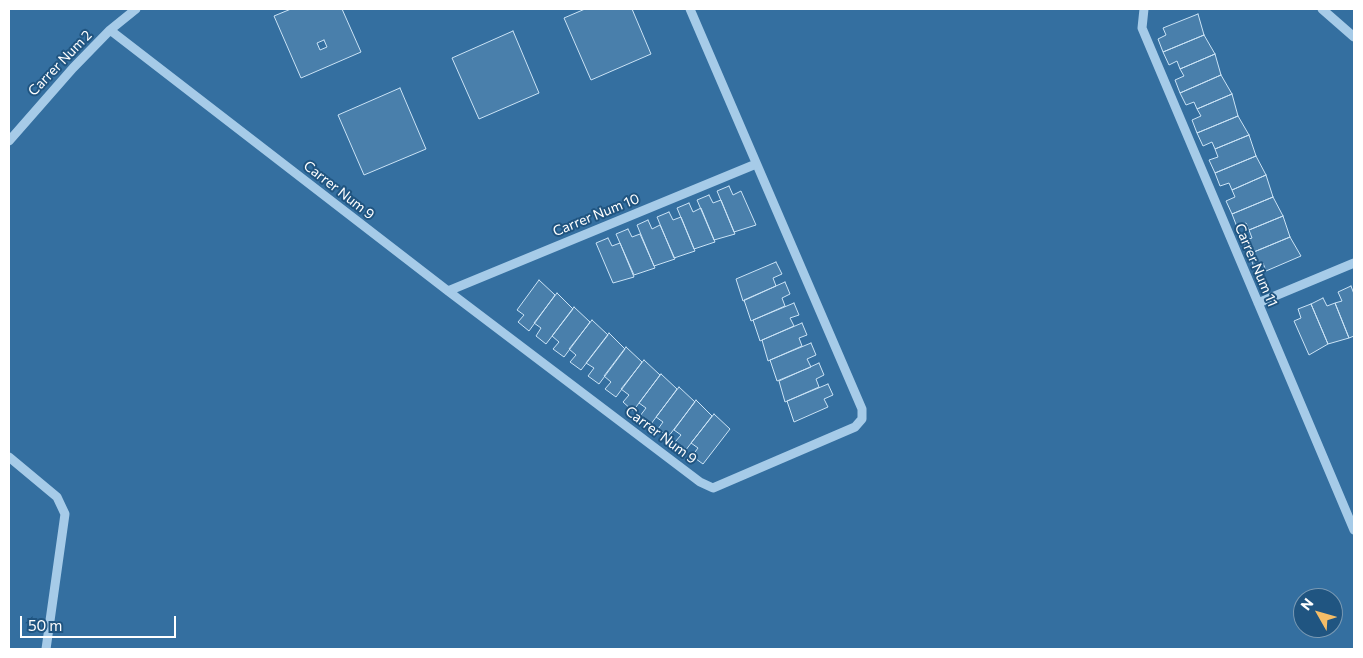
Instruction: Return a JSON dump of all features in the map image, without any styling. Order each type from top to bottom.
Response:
[{"type":"lane","name":"Carrer Num 2","points":[[9,141],[42,101],[110,30],[136,9]]},
{"type":"lane","name":"Carrer Num 9","points":[[110,30],[448,291],[700,482],[713,488],[855,427],[862,419],[862,410],[690,9]]},
{"type":"lane","name":"Carrer Num 11","points":[[1144,9],[1142,28],[1354,530]]},
{"type":"lane","points":[[1322,9],[1354,37]]},
{"type":"lane","name":"Carrer Num 10","points":[[448,291],[756,164]]},
{"type":"lane","points":[[1258,303],[1354,263]]},
{"type":"lane","points":[[9,457],[57,497],[65,514],[46,649]]},
{"type":"shaded area","points":[[9,9],[1354,9],[1354,649],[9,649]]},
{"type":"building","points":[[291,9],[342,9],[361,52],[301,78],[274,16]],"holes":[[[324,40],[327,47],[320,50],[317,43]]]},
{"type":"building","points":[[585,9],[632,9],[651,54],[591,80],[564,18]]},
{"type":"building","points":[[1198,14],[1204,35],[1163,52],[1158,39],[1166,35],[1163,28]]},
{"type":"building","points":[[513,31],[539,93],[479,119],[452,58]]},
{"type":"building","points":[[1204,35],[1215,54],[1180,69],[1177,61],[1169,65],[1163,52]]},
{"type":"building","points":[[1215,54],[1221,75],[1180,93],[1175,80],[1184,76],[1180,69]]},
{"type":"building","points":[[1221,75],[1232,94],[1197,109],[1194,102],[1186,105],[1180,93]]},
{"type":"building","points":[[400,88],[426,149],[364,175],[338,115]]},
{"type":"building","points":[[1232,94],[1238,116],[1197,133],[1192,120],[1201,116],[1197,109]]},
{"type":"building","points":[[1238,116],[1249,135],[1215,149],[1212,142],[1203,146],[1197,133]]},
{"type":"building","points":[[1249,135],[1256,156],[1215,173],[1209,160],[1218,157],[1215,149]]},
{"type":"building","points":[[1256,156],[1266,175],[1232,190],[1229,183],[1220,186],[1215,173]]},
{"type":"building","points":[[1266,175],[1273,197],[1232,214],[1226,201],[1235,197],[1232,190]]},
{"type":"building","points":[[729,186],[733,195],[741,191],[756,225],[734,232],[717,191]]},
{"type":"building","points":[[709,195],[713,203],[721,200],[735,234],[714,240],[697,200]]},
{"type":"building","points":[[1273,197],[1283,216],[1249,230],[1246,223],[1237,227],[1232,214]]},
{"type":"building","points":[[689,203],[693,212],[701,208],[715,242],[694,249],[677,208]]},
{"type":"building","points":[[669,212],[673,220],[681,217],[695,251],[674,258],[657,217]]},
{"type":"building","points":[[1283,216],[1290,237],[1249,254],[1243,241],[1252,238],[1249,230]]},
{"type":"building","points":[[648,220],[652,229],[660,225],[675,259],[654,266],[637,225]]},
{"type":"building","points":[[628,229],[632,237],[640,234],[655,268],[634,275],[616,234]]},
{"type":"building","points":[[1290,237],[1301,256],[1266,271],[1263,263],[1254,267],[1249,254]]},
{"type":"building","points":[[608,238],[612,246],[620,243],[634,277],[613,283],[596,243]]},
{"type":"building","points":[[776,262],[782,274],[773,278],[776,286],[743,301],[736,279]]},
{"type":"building","points":[[539,280],[555,295],[529,331],[518,322],[524,315],[517,310]]},
{"type":"building","points":[[785,282],[790,294],[782,298],[785,306],[751,321],[744,300]]},
{"type":"building","points":[[1351,286],[1354,294],[1354,336],[1349,338],[1335,303],[1342,301],[1338,292]]},
{"type":"building","points":[[557,293],[573,309],[546,344],[536,336],[541,328],[534,323]]},
{"type":"building","points":[[1323,298],[1327,306],[1335,303],[1349,338],[1328,344],[1311,304]]},
{"type":"building","points":[[794,303],[799,315],[790,318],[794,326],[760,341],[753,320]]},
{"type":"building","points":[[1311,304],[1328,344],[1309,355],[1294,321],[1301,318],[1298,309]]},
{"type":"building","points":[[574,307],[590,322],[564,357],[553,349],[559,342],[552,336]]},
{"type":"building","points":[[592,320],[608,335],[581,370],[570,362],[576,355],[569,349]]},
{"type":"building","points":[[802,323],[807,335],[799,338],[802,346],[768,361],[762,340]]},
{"type":"building","points":[[609,333],[625,349],[599,384],[588,376],[594,368],[586,363]]},
{"type":"building","points":[[811,343],[816,355],[807,359],[811,367],[777,381],[770,360]]},
{"type":"building","points":[[626,347],[642,362],[616,397],[605,389],[611,382],[604,376]]},
{"type":"building","points":[[644,360],[660,375],[633,411],[623,402],[629,395],[621,389]]},
{"type":"building","points":[[819,363],[824,375],[816,379],[819,387],[785,402],[779,381]]},
{"type":"building","points":[[661,374],[677,389],[651,424],[640,416],[646,408],[639,403]]},
{"type":"building","points":[[828,384],[833,395],[824,399],[828,407],[794,422],[787,401]]},
{"type":"building","points":[[679,387],[695,402],[668,437],[658,429],[663,422],[656,417]]},
{"type":"building","points":[[696,400],[712,416],[685,451],[675,442],[681,435],[674,430]]},
{"type":"building","points":[[714,414],[730,429],[703,464],[692,456],[698,448],[691,443]]}]
